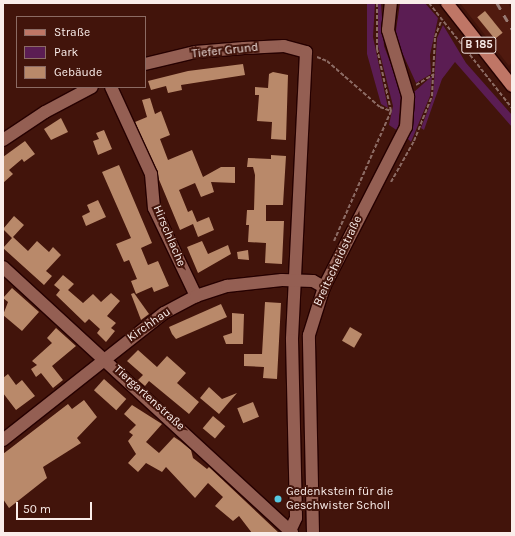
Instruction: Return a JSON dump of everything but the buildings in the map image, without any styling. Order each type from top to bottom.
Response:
[{"type":"main road","name":"B 185","points":[[447,3],[512,86]]},
{"type":"street","name":"Breitscheidstraße","points":[[313,533],[309,336],[324,287],[402,137],[408,117],[406,86],[389,38],[391,3]]},
{"type":"street","name":"Tiefer Grund","points":[[146,64],[195,52],[244,48],[284,46],[306,52]]},
{"type":"street","name":"Breitscheidstraße","points":[[291,533],[296,518],[292,340],[306,52]]},
{"type":"street","points":[[3,140],[45,112],[90,88]]},
{"type":"street","name":"Hirschlache","points":[[111,88],[151,174],[154,208],[196,296]]},
{"type":"street","name":"Tiergartenstraße","points":[[3,267],[105,358],[291,533]]},
{"type":"street","name":"Kirchhau","points":[[3,440],[63,396],[105,358],[164,313],[196,296],[227,286],[296,279],[324,287]]},
{"type":"path","points":[[331,248],[391,111],[377,49],[376,3]]},
{"type":"path","points":[[430,3],[512,108]]},
{"type":"path","points":[[389,186],[414,141],[432,96],[435,37],[442,19]]},
{"type":"path","points":[[306,52],[327,61],[380,107],[391,111]]},
{"type":"path","points":[[406,86],[424,81],[434,74]]},
{"type":"shaded area","points":[[460,3],[508,3],[512,10],[512,62],[509,66]]},
{"type":"green space","points":[[367,3],[375,3],[373,37],[388,108],[381,104],[367,54]]},
{"type":"green space","points":[[378,3],[381,3],[384,46],[401,91],[398,131],[389,125],[393,106],[378,46]]},
{"type":"green space","points":[[400,3],[425,3],[438,18],[430,55],[431,74],[416,83],[395,37]]},
{"type":"green space","points":[[443,25],[466,63],[512,115],[512,127],[455,62],[442,79],[424,130],[421,128],[433,97],[437,38]]},
{"type":"green space","points":[[432,76],[430,96],[411,142],[407,138],[413,117],[414,92]]},
{"type":"railway","points":[[497,3],[512,29]]},
{"type":"place","name":"Gedenkstein für die Geschwister Scholl","points":[[278,499]]}]
